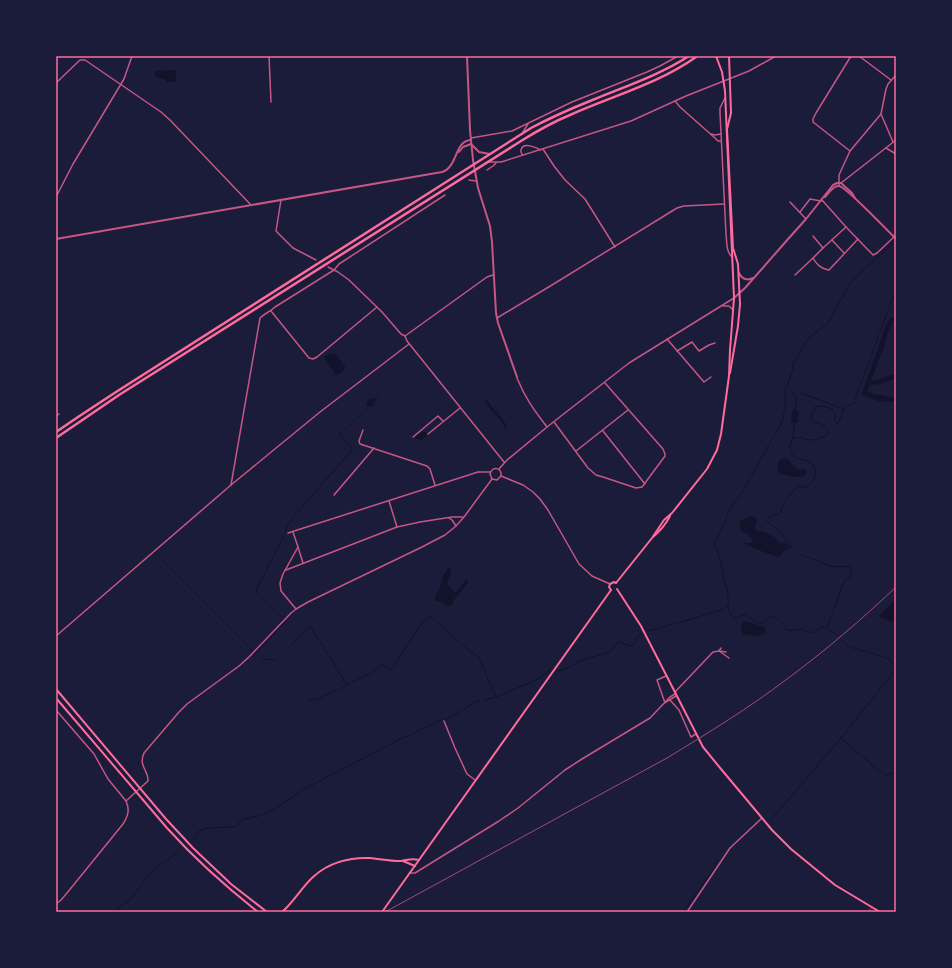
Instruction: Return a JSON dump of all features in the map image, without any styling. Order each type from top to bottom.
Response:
[{"type":"highway","points":[[56,432],[116,392],[522,134],[567,110],[657,74],[688,56]]},
{"type":"highway","points":[[56,438],[120,395],[527,137],[573,114],[654,81],[696,57]]},
{"type":"main road","points":[[713,56],[718,59]]},
{"type":"main road","points":[[716,56],[723,81],[725,98],[734,298],[729,376]]},
{"type":"main road","points":[[611,590],[609,587],[610,584],[614,582],[616,583],[652,538],[664,520],[672,513],[707,469],[717,450],[721,434],[739,320],[740,304],[737,260],[733,248],[727,129],[731,113],[729,57]]},
{"type":"main road","points":[[616,583],[618,587],[617,589],[638,621],[703,747],[784,843],[830,881],[880,912]]},
{"type":"main road","points":[[382,912],[611,590],[617,589]]},
{"type":"main road","points":[[56,690],[166,819],[193,848],[231,884],[267,912]]},
{"type":"main road","points":[[56,698],[185,847],[218,879],[258,912]]},
{"type":"main road","points":[[282,912],[314,876],[338,862],[365,858],[401,861],[414,866]]},
{"type":"main road","points":[[401,861],[412,858],[419,860]]},
{"type":"main road","points":[[286,912],[288,907]]},
{"type":"street","points":[[56,197],[73,164],[121,85],[132,56]]},
{"type":"street","points":[[269,56],[271,102]]},
{"type":"street","points":[[467,56],[470,139],[476,181],[490,226],[495,308],[497,318],[521,388],[527,400],[547,427]]},
{"type":"street","points":[[56,239],[442,172],[450,167],[462,144],[467,140],[512,131],[572,102],[660,66],[678,56]]},
{"type":"street","points":[[486,163],[502,162],[524,156],[631,121],[752,69],[776,56]]},
{"type":"street","points":[[850,56],[813,119],[813,122],[850,151]]},
{"type":"street","points":[[859,56],[891,80]]},
{"type":"street","points":[[56,83],[80,60],[83,59],[161,112],[251,205]]},
{"type":"street","points":[[800,212],[810,199],[822,200],[846,228],[873,255],[895,238],[840,184],[839,175],[850,151],[881,114],[886,89],[896,75]]},
{"type":"street","points":[[725,98],[720,108],[724,204],[728,249],[729,254],[732,257]]},
{"type":"street","points":[[675,101],[718,141],[722,142]]},
{"type":"street","points":[[881,114],[893,142]]},
{"type":"street","points":[[522,134],[530,123]]},
{"type":"street","points":[[711,134],[721,134]]},
{"type":"street","points":[[288,534],[478,472],[490,472],[494,469],[499,469],[504,462],[547,427],[634,360],[739,294],[832,189],[896,140]]},
{"type":"street","points":[[471,144],[479,152],[490,154]]},
{"type":"street","points":[[457,153],[463,147],[471,144]]},
{"type":"street","points":[[524,156],[521,154],[522,147],[524,146],[533,146],[542,149],[565,180],[585,199],[615,247]]},
{"type":"street","points":[[886,148],[896,154]]},
{"type":"street","points":[[487,170],[496,163]]},
{"type":"street","points":[[469,180],[476,181]]},
{"type":"street","points":[[231,484],[259,320],[265,313],[271,311],[334,270],[339,264],[445,195]]},
{"type":"street","points":[[281,200],[276,231],[293,248],[316,260]]},
{"type":"street","points":[[790,202],[806,219]]},
{"type":"street","points":[[497,318],[680,206],[724,204]]},
{"type":"street","points":[[795,275],[846,228]]},
{"type":"street","points":[[813,236],[823,248]]},
{"type":"street","points":[[813,258],[819,266],[828,270],[858,239]]},
{"type":"street","points":[[832,240],[844,254]]},
{"type":"street","points":[[328,267],[349,280],[386,316],[401,334],[405,336],[409,344],[504,462]]},
{"type":"street","points":[[738,272],[745,279],[749,280],[754,278]]},
{"type":"street","points":[[405,336],[487,277],[493,275]]},
{"type":"street","points":[[720,307],[725,305],[734,311]]},
{"type":"street","points":[[271,311],[308,358],[313,359],[377,307]]},
{"type":"street","points":[[667,339],[704,382],[711,377]]},
{"type":"street","points":[[677,351],[692,342],[699,351],[715,343]]},
{"type":"street","points":[[56,636],[231,484],[320,412],[409,344]]},
{"type":"street","points":[[554,422],[588,468],[596,475],[636,488],[642,487],[665,454],[663,449],[605,383]]},
{"type":"street","points":[[428,434],[460,408]]},
{"type":"street","points":[[576,451],[629,410]]},
{"type":"street","points":[[413,436],[438,416],[443,421]]},
{"type":"street","points":[[363,430],[359,440],[360,443],[429,467],[436,486]]},
{"type":"street","points":[[603,431],[645,484]]},
{"type":"street","points":[[334,495],[374,448]]},
{"type":"street","points":[[499,469],[501,476]]},
{"type":"street","points":[[490,472],[492,479]]},
{"type":"street","points":[[492,479],[497,480],[501,476]]},
{"type":"street","points":[[501,476],[523,485],[533,492],[548,510],[580,564],[592,576],[610,584]]},
{"type":"street","points":[[126,801],[148,781],[142,763],[144,753],[187,704],[239,666],[296,609],[445,535],[464,517],[492,479]]},
{"type":"street","points":[[389,501],[397,527]]},
{"type":"street","points":[[286,570],[397,527],[420,522],[464,517]]},
{"type":"street","points":[[449,518],[456,526]]},
{"type":"street","points":[[293,532],[303,563]]},
{"type":"street","points":[[296,609],[281,590],[280,583],[298,547]]},
{"type":"street","points":[[719,651],[729,658]]},
{"type":"street","points":[[665,703],[670,700],[713,652],[726,652]]},
{"type":"street","points":[[665,703],[657,680],[666,676]]},
{"type":"street","points":[[409,873],[415,873],[499,821],[582,759],[650,718],[670,697],[675,694]]},
{"type":"street","points":[[670,700],[679,710],[691,737],[696,734]]},
{"type":"street","points":[[56,710],[94,754],[108,779],[128,804],[129,811],[127,819],[67,893],[56,904]]},
{"type":"street","points":[[444,721],[467,774],[475,780]]},
{"type":"street","points":[[687,912],[730,848],[762,818]]},
{"type":"lane","points":[[868,912],[872,907]]},
{"type":"shaded area","points":[[176,70],[176,82],[166,82],[166,79],[155,76],[155,71]]},
{"type":"shaded area","points":[[896,313],[896,316],[887,334],[884,347],[871,381],[896,374],[896,378],[880,384],[870,385],[867,390],[870,393],[896,398],[896,402],[878,401],[862,395],[862,393],[885,328],[890,319],[895,316]]},
{"type":"shaded area","points":[[334,353],[345,366],[342,372],[337,375],[335,375],[324,359],[325,356]]},
{"type":"shaded area","points":[[373,398],[376,399],[372,407],[366,405],[368,400]]},
{"type":"shaded area","points":[[486,400],[500,416],[507,427],[505,428],[487,405]]},
{"type":"shaded area","points":[[793,409],[796,409],[799,412],[797,423],[791,422]]},
{"type":"shaded area","points":[[422,432],[427,433],[427,436],[421,440],[416,438],[416,437]]},
{"type":"shaded area","points":[[785,458],[788,459],[794,467],[806,470],[805,474],[800,477],[796,477],[780,474],[778,463],[780,460]]},
{"type":"shaded area","points":[[750,516],[755,517],[757,520],[755,527],[757,531],[770,534],[780,544],[785,543],[791,548],[777,557],[743,543],[751,543],[753,541],[749,535],[742,532],[740,525],[740,521]]},
{"type":"shaded area","points":[[448,568],[450,569],[451,573],[447,583],[454,592],[456,592],[466,580],[468,583],[453,601],[452,605],[448,606],[442,602],[436,601],[435,598],[439,591],[443,576]]},
{"type":"shaded area","points":[[896,599],[896,619],[892,622],[881,618],[880,615]]},
{"type":"shaded area","points":[[744,621],[765,627],[766,633],[757,636],[743,634],[741,627]]},
{"type":"waterway","points":[[728,607],[727,589],[719,558],[714,546],[730,509],[742,493],[781,425],[785,409],[785,390],[793,370],[793,363],[808,339],[828,323],[849,285],[894,242]]},
{"type":"waterway","points":[[880,332],[896,289]]},
{"type":"waterway","points":[[855,399],[879,335]]},
{"type":"waterway","points":[[792,392],[796,398],[796,410]]},
{"type":"waterway","points":[[801,393],[843,409]]},
{"type":"waterway","points":[[376,399],[379,395]]},
{"type":"waterway","points":[[792,547],[781,533],[766,520],[771,516],[780,514],[784,503],[793,491],[799,487],[808,486],[815,477],[815,469],[813,465],[808,461],[798,458],[792,454],[790,451],[791,441],[796,438],[811,440],[828,434],[828,431],[822,425],[811,420],[815,407],[823,406],[832,409],[835,415],[835,422],[837,424],[845,408],[854,403]]},
{"type":"waterway","points":[[353,422],[369,406]]},
{"type":"waterway","points":[[793,439],[794,423]]},
{"type":"waterway","points":[[294,516],[352,450],[352,448],[340,435],[350,425]]},
{"type":"waterway","points":[[285,532],[293,518]]},
{"type":"waterway","points":[[283,618],[256,590],[284,536]]},
{"type":"waterway","points":[[156,554],[252,650]]},
{"type":"waterway","points":[[802,555],[831,566],[850,566],[851,577],[844,581],[827,628]]},
{"type":"waterway","points":[[648,631],[721,610],[726,606],[728,607],[732,618],[747,614],[756,623],[760,623],[764,622],[770,617],[773,617],[780,621],[787,630],[803,630],[812,633],[821,627],[837,635]]},
{"type":"waterway","points":[[309,699],[316,700],[344,687],[370,674],[382,665],[389,670],[392,669],[421,624],[429,617],[472,653],[478,656],[496,697]]},
{"type":"waterway","points":[[255,654],[286,621]]},
{"type":"waterway","points":[[291,645],[309,627],[311,627],[347,685]]},
{"type":"waterway","points":[[557,671],[563,670],[580,661],[609,652],[619,641],[629,646],[633,645],[638,636],[642,634]]},
{"type":"waterway","points":[[842,640],[847,646],[889,659],[896,667]]},
{"type":"waterway","points":[[261,658],[278,662]]},
{"type":"waterway","points":[[769,822],[841,738],[896,669]]},
{"type":"waterway","points":[[484,700],[496,697],[540,678],[550,670]]},
{"type":"waterway","points":[[464,710],[474,702],[479,701]]},
{"type":"waterway","points":[[445,720],[462,711]]},
{"type":"waterway","points":[[193,839],[199,831],[206,828],[236,827],[244,819],[256,817],[269,812],[306,788],[404,737],[412,735],[419,730],[441,720]]},
{"type":"waterway","points":[[841,738],[878,770],[885,774]]},
{"type":"waterway","points":[[887,775],[896,772]]},
{"type":"waterway","points":[[112,912],[131,899],[147,877],[162,863],[180,852]]},
{"type":"waterway","points":[[683,912],[712,871],[717,860]]},
{"type":"railway","points":[[385,912],[667,758],[713,730],[773,690],[843,635],[896,587]]}]
